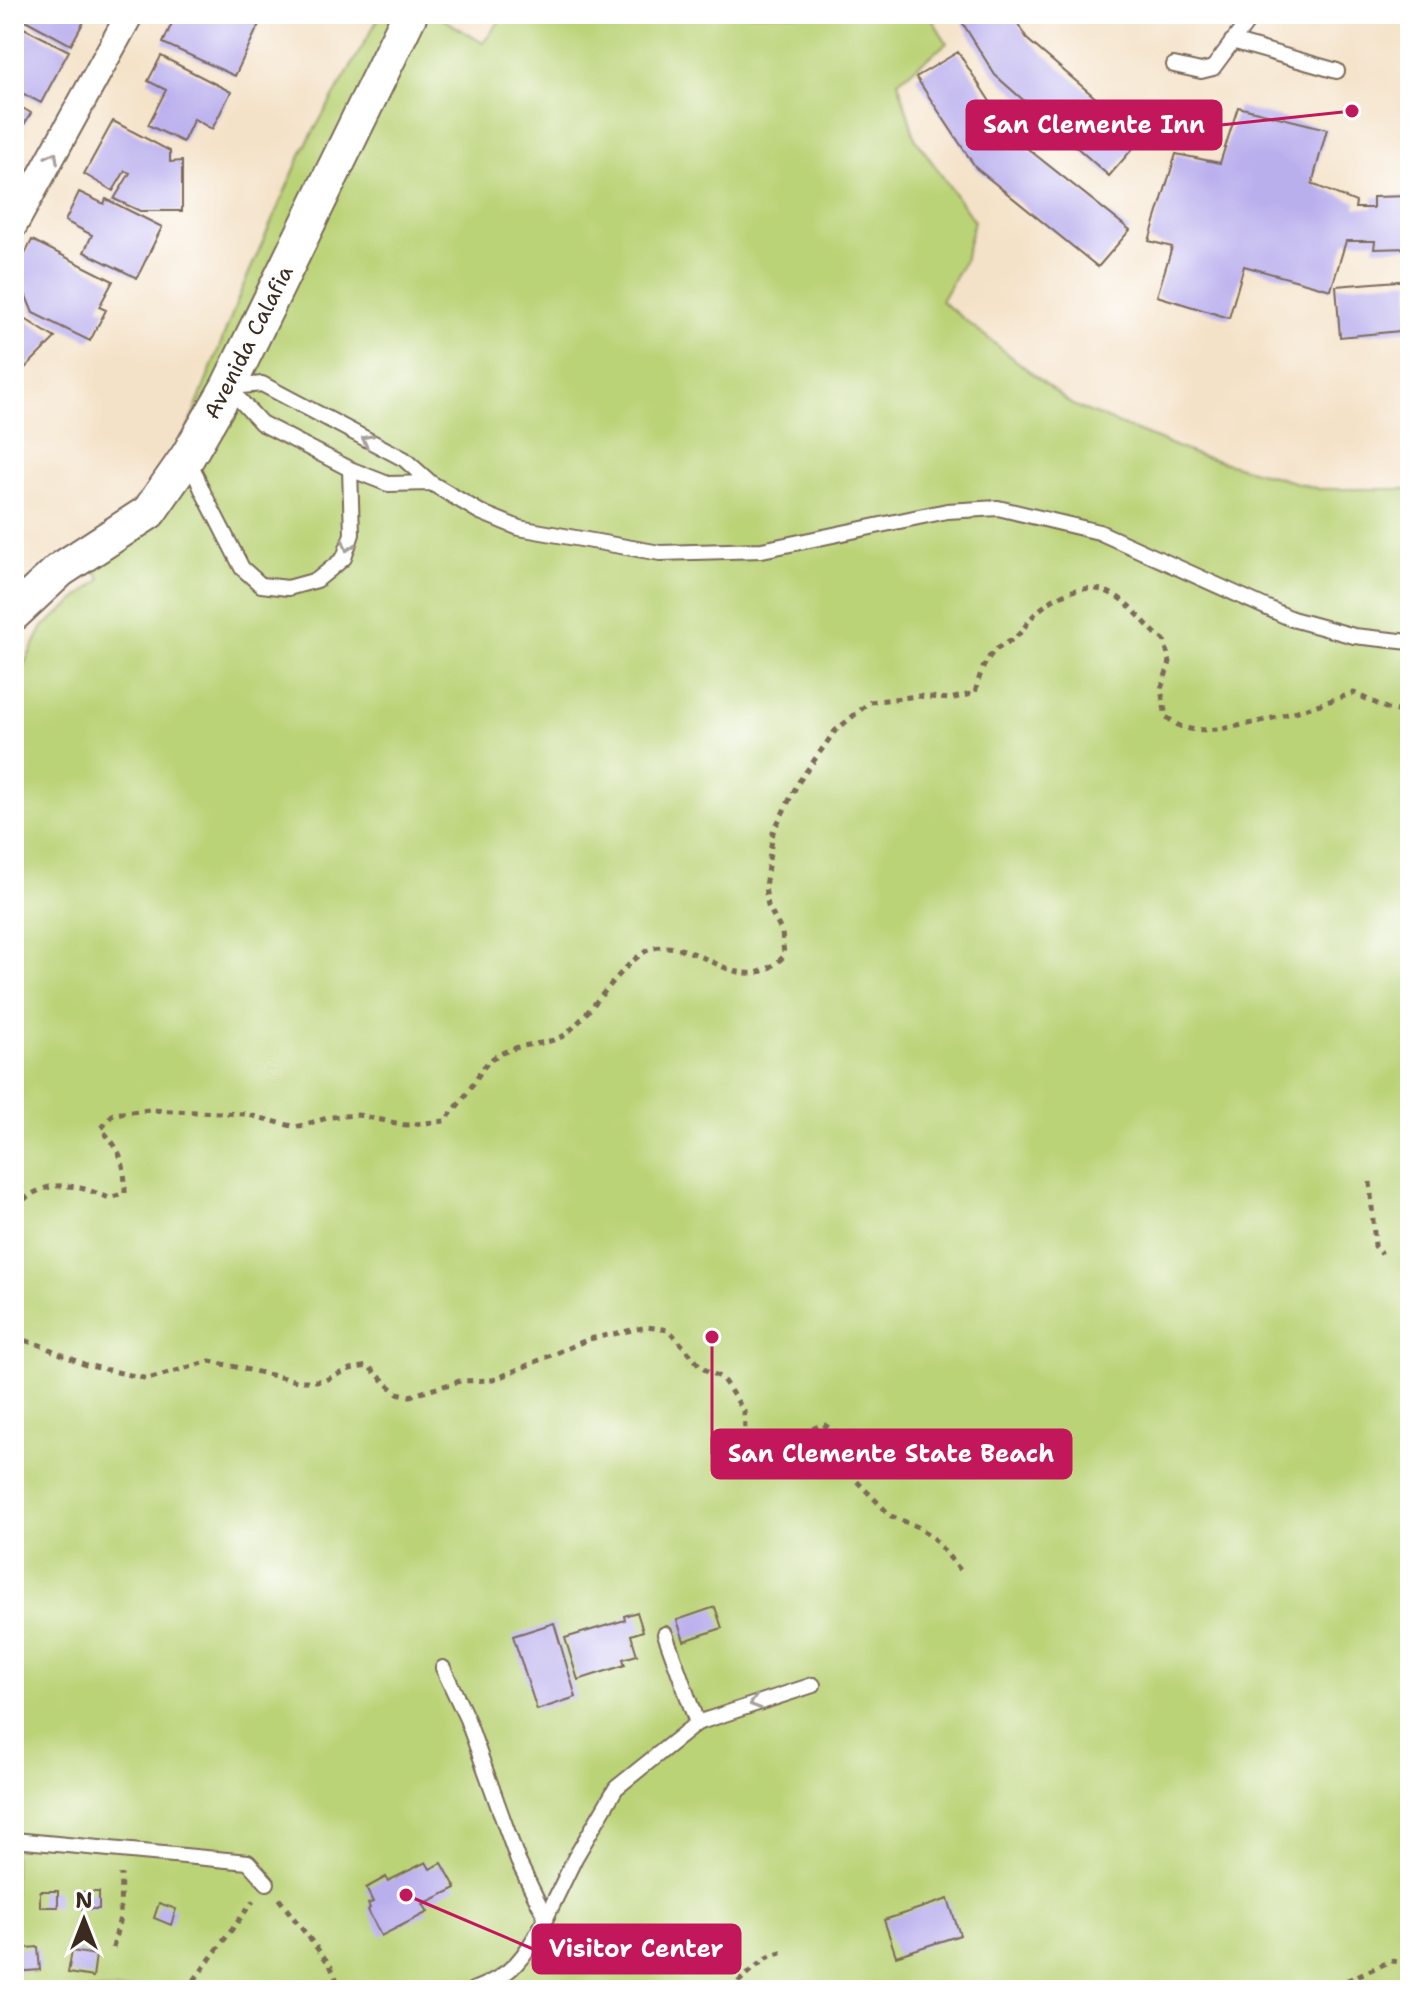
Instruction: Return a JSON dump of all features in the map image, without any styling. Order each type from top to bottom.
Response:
[{"type":"street","points":[[14,225],[130,14]]},
{"type":"street","name":"Avenida Calafia","points":[[14,613],[60,570],[149,512],[188,456],[228,387],[410,14]]},
{"type":"lane","points":[[1174,65],[1201,71],[1213,68],[1253,14]]},
{"type":"lane","points":[[1232,41],[1337,71]]},
{"type":"lane","points":[[228,387],[262,384],[404,459],[431,483],[480,512],[519,528],[660,553],[762,550],[947,511],[998,508],[1099,532],[1292,619],[1354,636],[1410,642]]},
{"type":"lane","points":[[228,387],[261,423],[350,469],[388,484],[431,483]]},
{"type":"lane","points":[[188,456],[242,568],[261,585],[288,588],[317,580],[344,558],[352,534],[350,469]]},
{"type":"lane","points":[[665,1634],[697,1723]]},
{"type":"lane","points":[[443,1668],[467,1719],[518,1861],[546,1918]]},
{"type":"lane","points":[[473,1990],[521,1962],[575,1858],[616,1788],[697,1723],[813,1685]]},
{"type":"lane","points":[[14,1840],[248,1862],[267,1883]]},
{"type":"path","points":[[14,1208],[56,1184],[81,1186],[109,1198],[125,1193],[125,1170],[118,1147],[101,1129],[113,1114],[149,1110],[245,1114],[296,1127],[331,1117],[358,1115],[405,1125],[445,1121],[468,1093],[484,1063],[513,1048],[564,1036],[588,1014],[626,967],[653,948],[689,950],[726,970],[750,974],[772,969],[784,956],[782,932],[768,906],[765,887],[773,832],[798,783],[835,731],[870,702],[918,696],[950,699],[975,693],[980,673],[994,651],[1018,635],[1033,616],[1059,595],[1089,587],[1114,595],[1164,640],[1170,662],[1161,689],[1166,717],[1184,728],[1230,728],[1354,693],[1388,709],[1410,714]]},
{"type":"path","points":[[1370,1182],[1375,1246],[1382,1254]]},
{"type":"path","points":[[14,1337],[86,1365],[148,1379],[210,1361],[297,1381],[323,1381],[350,1369],[368,1366],[397,1393],[410,1396],[460,1381],[493,1380],[589,1339],[647,1327],[669,1330],[702,1368],[722,1378],[744,1411],[745,1430],[755,1451],[774,1453],[801,1434],[823,1424],[840,1435],[843,1467],[891,1516],[918,1527],[933,1538],[961,1571]]},
{"type":"path","points":[[187,1990],[267,1883],[330,1965],[341,1990]]},
{"type":"path","points":[[113,1948],[120,1917],[121,1886]]},
{"type":"path","points":[[729,1990],[766,1958],[787,1951]]},
{"type":"path","points":[[1325,1990],[1391,1961],[1410,1963]]},
{"type":"path","points":[[205,1990],[208,1985],[216,1986],[217,1990]]},
{"type":"green space","points":[[381,14],[435,14],[483,43],[505,14],[929,14],[947,43],[898,81],[915,138],[974,221],[964,261],[941,301],[1072,405],[1194,454],[1319,489],[1410,489],[1410,1990],[14,1990],[14,684],[43,627],[101,579],[81,549],[169,477],[242,289],[304,148]]},
{"type":"building","points":[[14,14],[88,14],[71,45]]},
{"type":"building","points":[[176,14],[249,14],[261,20],[235,76],[163,43]]},
{"type":"building","points":[[957,14],[1012,14],[1028,40],[1132,129],[1143,116],[1154,124],[1109,176],[995,75]]},
{"type":"building","points":[[14,23],[69,51],[41,103],[14,89]]},
{"type":"building","points":[[958,52],[1013,137],[1130,230],[1098,267],[976,168],[916,77]]},
{"type":"building","points":[[161,56],[231,92],[212,129],[194,119],[183,142],[148,125],[166,90],[148,81]]},
{"type":"building","points":[[14,103],[31,113],[14,141]]},
{"type":"building","points":[[1238,107],[1327,129],[1312,184],[1356,202],[1355,208],[1373,208],[1373,197],[1410,196],[1410,248],[1374,249],[1375,241],[1346,241],[1331,290],[1244,266],[1229,318],[1157,296],[1172,247],[1149,241],[1176,154],[1220,163]]},
{"type":"building","points":[[113,121],[170,151],[170,162],[182,161],[182,211],[140,211],[114,199],[130,173],[125,171],[113,191],[84,174]]},
{"type":"building","points":[[79,192],[104,204],[106,199],[162,227],[137,278],[84,252],[92,235],[65,221]]},
{"type":"building","points":[[32,240],[113,281],[99,307],[106,310],[90,341],[33,313],[16,272]]},
{"type":"building","points":[[1410,280],[1410,330],[1340,337],[1336,286]]},
{"type":"building","points":[[14,312],[55,338],[14,379]]},
{"type":"building","points":[[715,1607],[722,1628],[684,1641],[677,1620]]},
{"type":"building","points":[[637,1612],[643,1631],[631,1635],[637,1655],[623,1659],[625,1665],[578,1680],[565,1638],[625,1620],[624,1616]]},
{"type":"building","points":[[554,1623],[576,1697],[537,1710],[513,1636]]},
{"type":"building","points":[[426,1862],[430,1869],[442,1863],[456,1888],[423,1904],[428,1912],[381,1936],[368,1910],[368,1904],[373,1902],[366,1888]]},
{"type":"building","points":[[40,1891],[58,1891],[58,1907],[40,1907]]},
{"type":"building","points":[[82,1892],[99,1892],[99,1909],[82,1909]]},
{"type":"building","points":[[948,1899],[960,1935],[896,1956],[884,1920]]},
{"type":"building","points":[[159,1903],[176,1909],[171,1925],[154,1918]]},
{"type":"building","points":[[38,1947],[40,1970],[14,1972],[14,1949]]},
{"type":"building","points":[[72,1951],[96,1955],[93,1977],[68,1973]]},
{"type":"place","name":"San Clemente Inn","points":[[1352,111]]},
{"type":"place","name":"San Clemente State Beach","points":[[712,1337]]},
{"type":"place","name":"Visitor Center","points":[[406,1895]]}]
